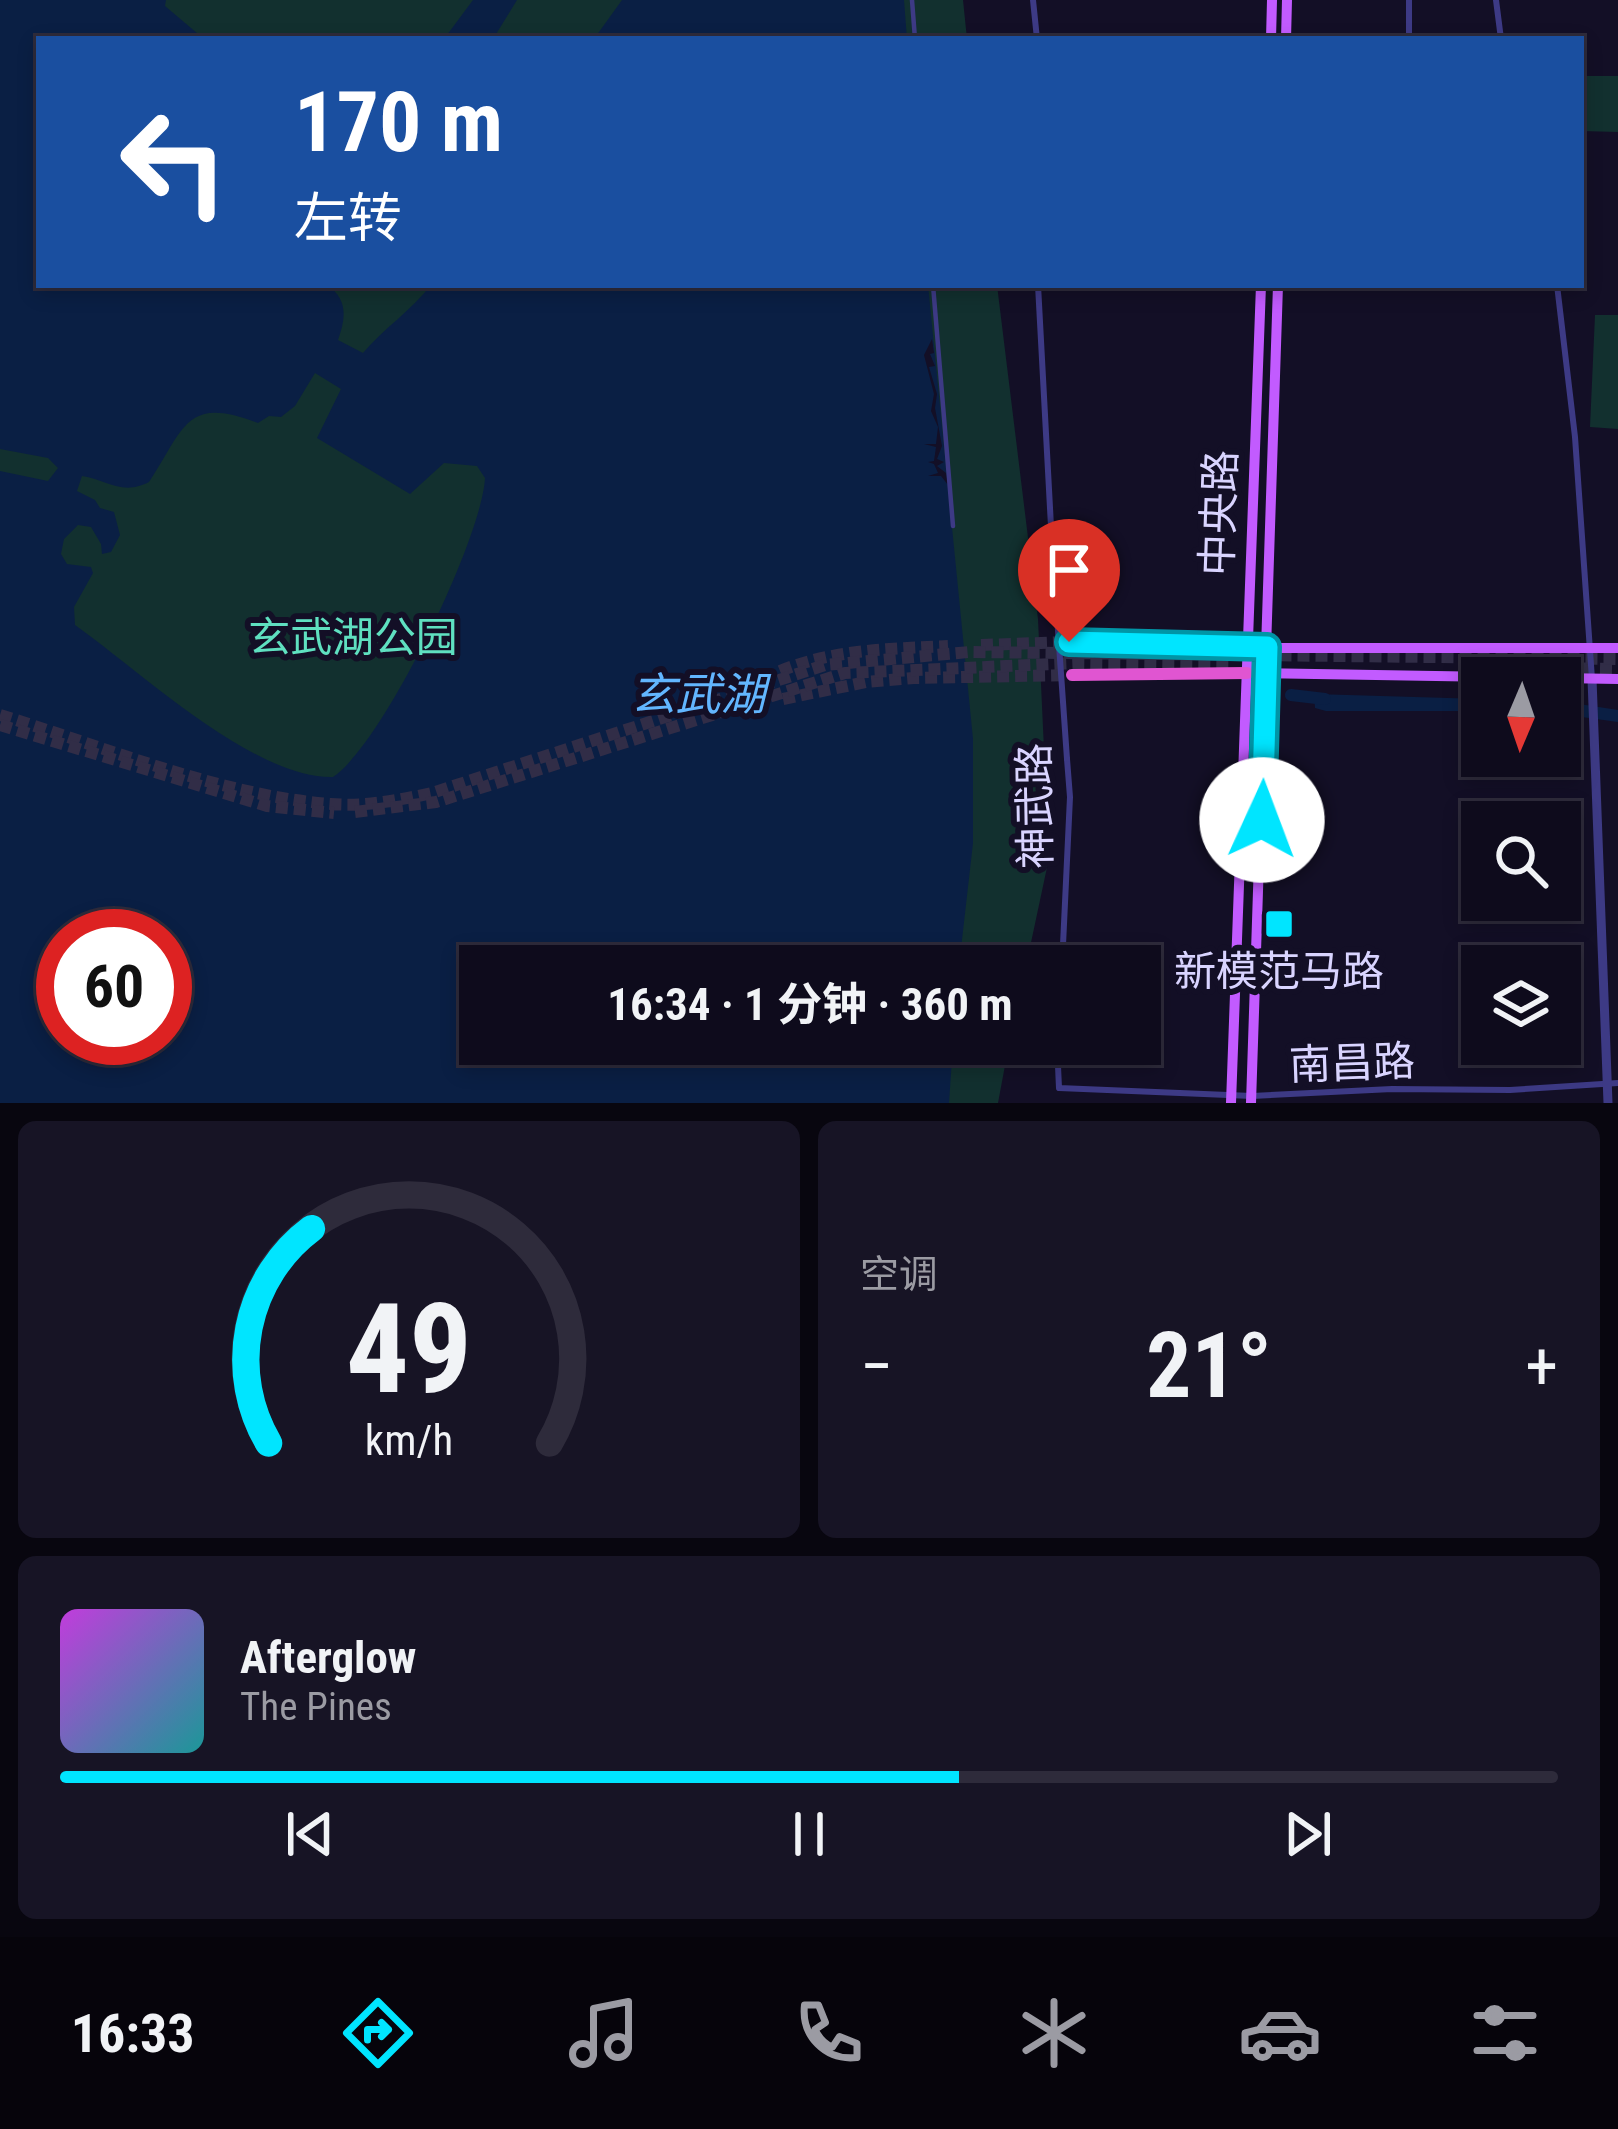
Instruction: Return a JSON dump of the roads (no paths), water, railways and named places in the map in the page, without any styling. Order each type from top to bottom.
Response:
[{"type":"highway","points":[[1069,642],[1247,648]]},
{"type":"highway","points":[[1212,644],[1213,673]]},
{"type":"highway","points":[[1072,675],[1247,673]]},
{"type":"main road","points":[[1271,36],[1272,0]]},
{"type":"main road","points":[[1286,36],[1288,0]]},
{"type":"main road","name":"中央路","points":[[1231,1100],[1261,288]]},
{"type":"main road","name":"中央路","points":[[1251,1100],[1279,288]]},
{"type":"main road","points":[[1308,647],[1305,665],[1315,673]]},
{"type":"main road","points":[[1247,648],[1618,648]]},
{"type":"main road","points":[[1247,673],[1461,676]]},
{"type":"main road","points":[[1581,679],[1618,679]]},
{"type":"street","points":[[912,0],[915,36]]},
{"type":"street","points":[[1033,0],[1037,36]]},
{"type":"street","points":[[1408,36],[1409,0]]},
{"type":"street","points":[[1496,0],[1501,36]]},
{"type":"street","points":[[933,288],[953,526]]},
{"type":"street","name":"神武路","points":[[1037,288],[1070,796],[1063,945]]},
{"type":"street","points":[[1557,288],[1575,437],[1591,648],[1612,1083],[1608,1103]]},
{"type":"street","name":"南昌路","points":[[1058,1065],[1059,1088],[1231,1100],[1612,1083]]},
{"type":"street","points":[[1415,1090],[1415,1103]]},
{"type":"water","name":"玄武湖","points":[[0,0],[166,0],[165,6],[200,36],[36,36],[36,288],[330,288],[343,310],[338,340],[363,353],[428,288],[928,288],[973,739],[973,843],[961,945],[459,945],[459,1065],[952,1065],[949,1103],[0,1103],[0,471],[48,481],[58,468],[48,458],[0,449]],"holes":[[[315,373],[341,389],[317,438],[410,494],[444,463],[477,466],[485,478],[467,546],[427,638],[377,725],[333,777],[268,761],[234,742],[75,625],[74,607],[93,573],[91,567],[67,564],[61,554],[64,539],[78,525],[91,527],[102,554],[111,552],[120,535],[114,512],[77,491],[82,476],[123,487],[149,482],[180,432],[201,415],[234,415],[258,423],[269,416],[281,417],[295,406]]]},
{"type":"water","points":[[473,0],[517,0],[495,36],[446,36]]},
{"type":"water","points":[[622,0],[904,0],[907,36],[596,36]]},
{"type":"water","points":[[1314,694],[1461,698],[1461,711],[1315,708]]},
{"type":"water","points":[[1581,704],[1618,710],[1618,722],[1581,717]]},
{"type":"waterway","points":[[1291,695],[1325,699]]},
{"type":"tunnel","points":[[981,645],[1068,642]]},
{"type":"tunnel","points":[[780,671],[842,654],[948,646]]},
{"type":"tunnel","points":[[0,715],[206,781],[290,799],[356,805],[432,793],[825,665],[969,652],[1618,659]]},
{"type":"tunnel","points":[[355,812],[436,802],[845,673],[1079,663],[1231,665]]},
{"type":"tunnel","points":[[1581,668],[1618,669]]},
{"type":"tunnel","points":[[783,699],[866,682],[914,678],[1072,675]]},
{"type":"tunnel","points":[[0,725],[267,806],[334,813]]},
{"type":"place","name":"新模范马路","points":[[1279,924]]},
{"type":"park label","name":"玄武湖公园","points":[[353,637]]}]
